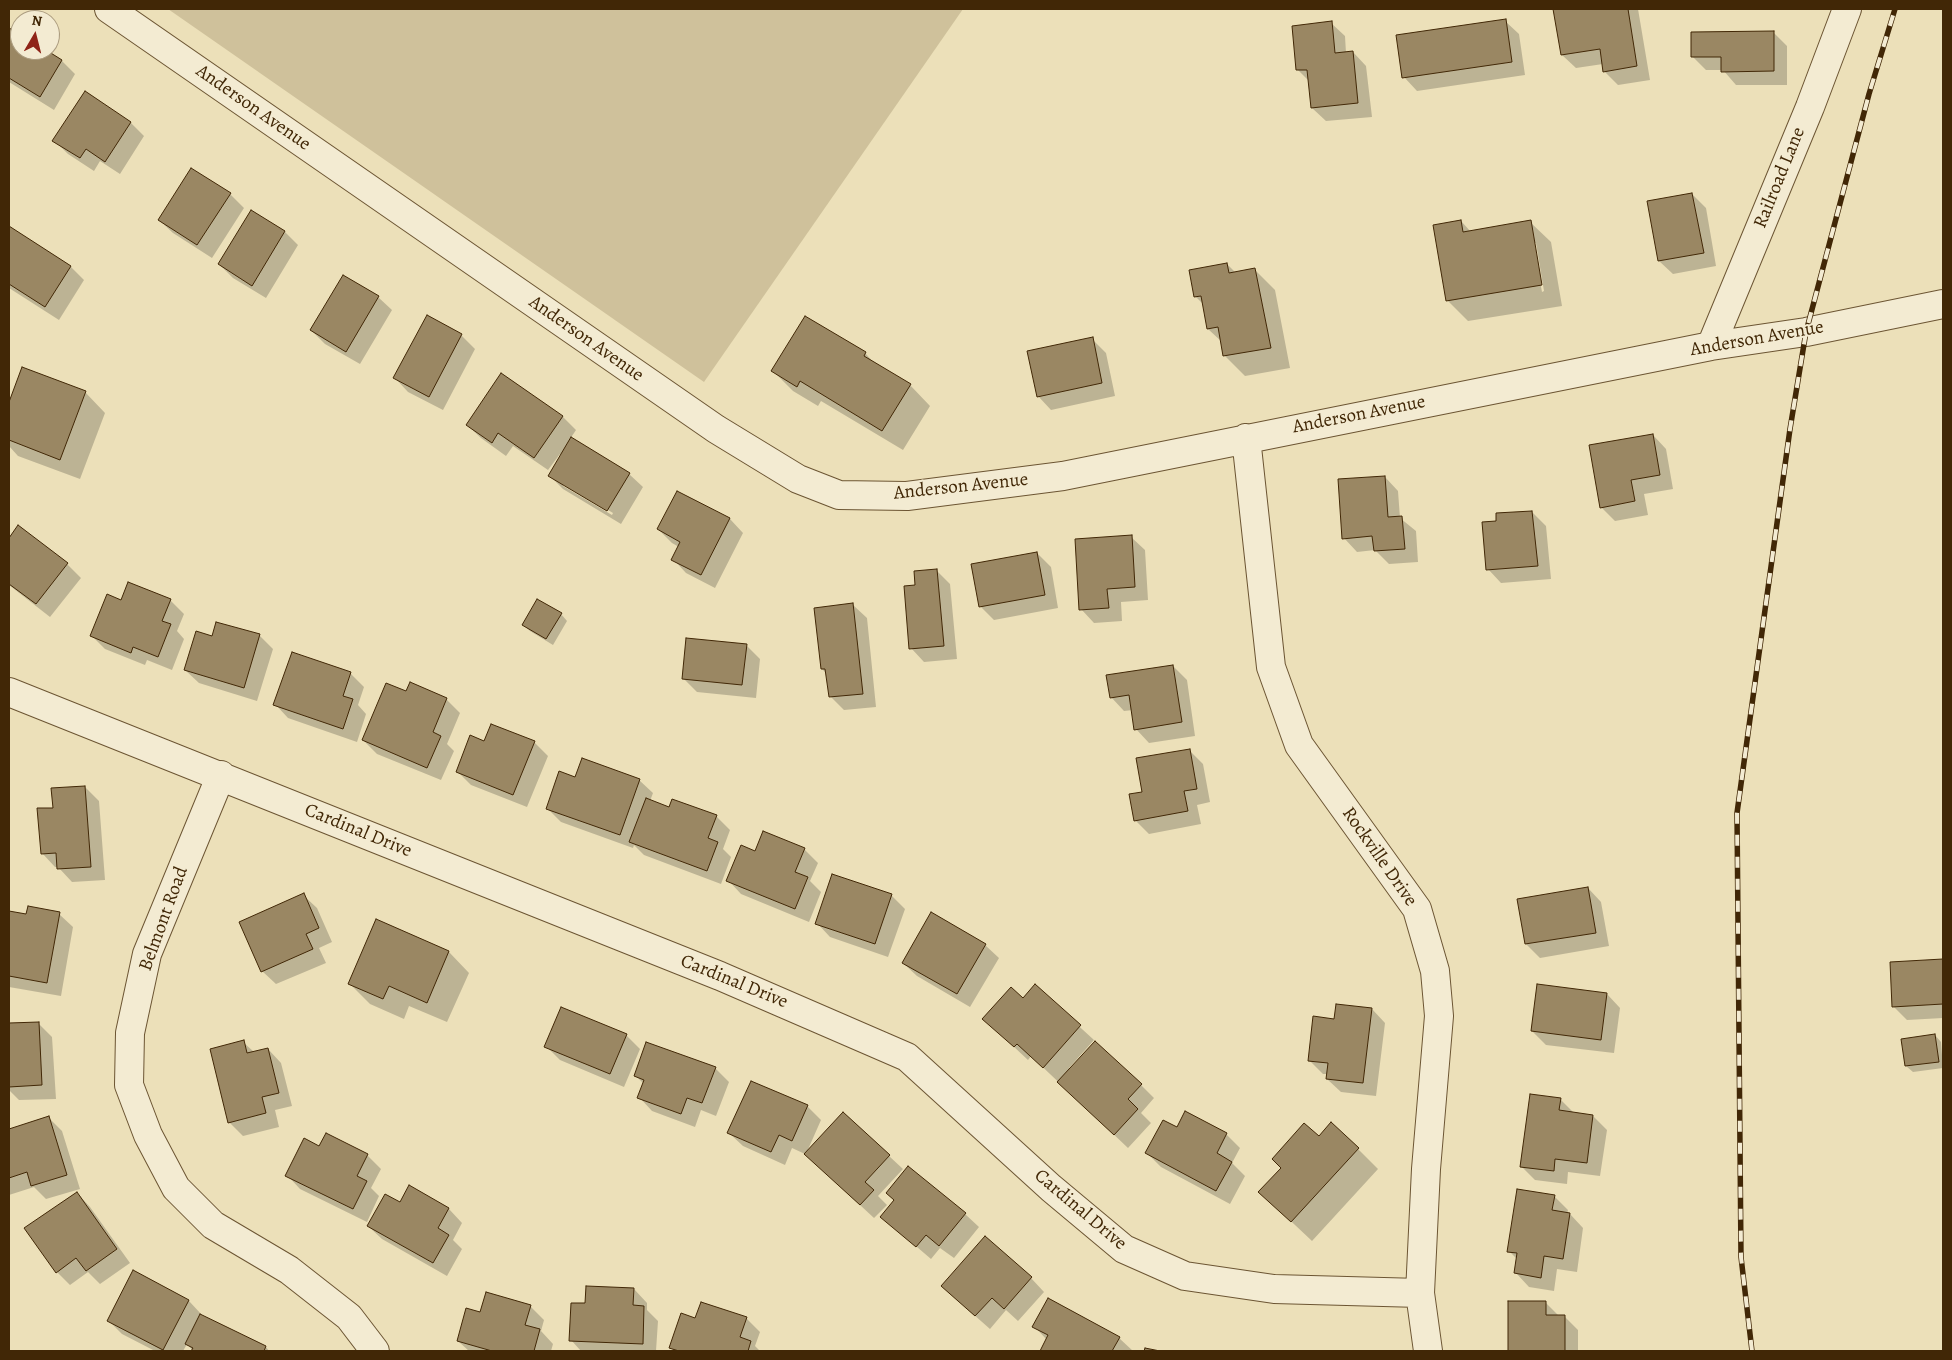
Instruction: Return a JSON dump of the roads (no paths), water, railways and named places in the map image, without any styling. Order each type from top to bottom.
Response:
[{"type":"street","name":"Anderson Avenue","points":[[110,9],[716,429],[798,479],[839,495],[907,496],[1063,476],[1711,346],[1806,332],[1943,304]]},
{"type":"street","name":"Railroad Lane","points":[[1711,346],[1810,107],[1847,9]]},
{"type":"street","name":"Rockville Drive","points":[[1246,438],[1271,667],[1299,745],[1416,909],[1435,971],[1439,1016],[1426,1169],[1420,1293],[1428,1351]]},
{"type":"street","name":"Cardinal Drive","points":[[9,692],[711,972],[907,1057],[1051,1188],[1124,1250],[1185,1276],[1274,1289],[1420,1293]]},
{"type":"street","name":"Belmont Road","points":[[221,775],[147,954],[130,1033],[129,1085],[148,1136],[176,1188],[213,1225],[289,1270],[349,1316],[375,1351]]},
{"type":"railway","points":[[1752,1351],[1741,1257],[1737,813],[1790,429],[1806,332],[1869,94],[1895,9]]}]
